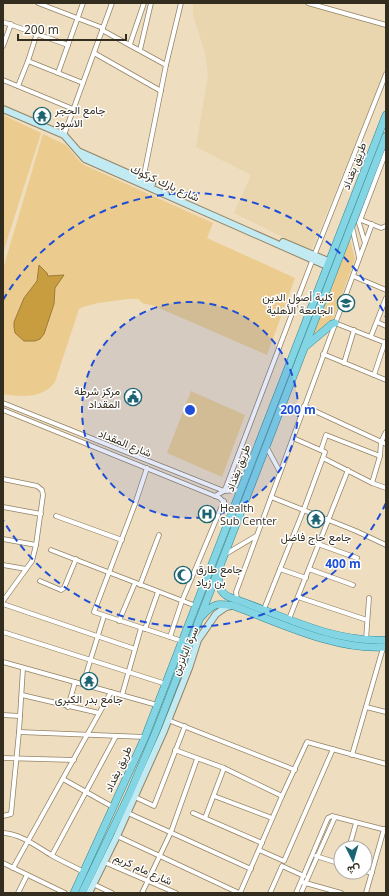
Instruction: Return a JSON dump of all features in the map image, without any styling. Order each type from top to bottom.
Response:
[{"type":"main road","name":"شارع بارك كركوك","points":[[3,109],[64,135],[85,159],[313,258]]},
{"type":"main road","name":"طريق بغداد","points":[[82,893],[105,852],[124,803],[136,786],[161,730],[199,620],[266,446],[327,264],[386,115]]},
{"type":"main road","name":"طريق بغداد","points":[[74,893],[145,737],[232,512],[286,383],[304,347],[386,136]]},
{"type":"main road","points":[[78,151],[327,264]]},
{"type":"main road","points":[[304,347],[335,323]]},
{"type":"main road","points":[[218,572],[221,592],[235,603],[325,640],[357,646],[384,648]]},
{"type":"main road","points":[[199,620],[216,604],[235,603],[264,609],[324,632],[366,640],[386,640]]},
{"type":"main road","name":"سرة البانزين","points":[[161,730],[169,718],[189,668],[198,640],[216,614],[235,603]]},
{"type":"main road","points":[[89,893],[104,862],[105,852],[117,836],[135,797],[136,786]]},
{"type":"main road","points":[[117,799],[124,803]]},
{"type":"street","points":[[38,3],[46,4],[103,29],[166,65]]},
{"type":"street","points":[[58,73],[83,3]]},
{"type":"street","points":[[64,135],[112,3]]},
{"type":"street","points":[[130,44],[144,3]]},
{"type":"street","points":[[140,50],[151,3]]},
{"type":"street","points":[[143,180],[166,65],[181,3]]},
{"type":"street","points":[[308,3],[386,25]]},
{"type":"street","points":[[3,22],[68,45]]},
{"type":"street","points":[[3,46],[10,24]]},
{"type":"street","points":[[18,86],[37,33]]},
{"type":"street","points":[[94,53],[161,91]]},
{"type":"street","points":[[28,60],[83,83]]},
{"type":"street","points":[[215,496],[224,491],[313,258],[386,74]]},
{"type":"street","points":[[3,80],[74,109]]},
{"type":"street","points":[[365,243],[360,223],[384,162],[386,152]]},
{"type":"street","points":[[361,220],[382,228],[386,226]]},
{"type":"street","points":[[235,603],[236,592],[256,536],[372,224]]},
{"type":"street","points":[[351,226],[360,258]]},
{"type":"street","points":[[353,276],[386,290]]},
{"type":"street","points":[[371,336],[386,298]]},
{"type":"street","points":[[377,322],[386,326]]},
{"type":"street","points":[[335,323],[386,342],[374,376]]},
{"type":"street","points":[[344,363],[354,330]]},
{"type":"street","points":[[323,354],[386,380]]},
{"type":"street","name":"شارع المقداد","points":[[3,403],[224,491],[241,490]]},
{"type":"street","points":[[8,412],[9,406]]},
{"type":"street","points":[[304,406],[386,444]]},
{"type":"street","name":"شارع المقداد","points":[[3,410],[215,496],[224,501],[232,512]]},
{"type":"street","points":[[372,483],[380,456],[381,442],[386,432]]},
{"type":"street","points":[[321,450],[326,435],[380,456]]},
{"type":"street","points":[[264,609],[325,452],[293,438]]},
{"type":"street","points":[[266,446],[280,472]]},
{"type":"street","points":[[323,458],[372,483],[386,488]]},
{"type":"street","points":[[147,468],[122,540],[94,612],[182,641]]},
{"type":"street","points":[[289,619],[348,470]]},
{"type":"street","points":[[3,479],[37,486],[42,490],[43,495],[36,545],[32,561],[5,594],[3,601]]},
{"type":"street","points":[[271,496],[386,545]]},
{"type":"street","points":[[170,637],[182,601],[224,501]]},
{"type":"street","points":[[3,507],[40,514]]},
{"type":"street","points":[[56,516],[122,540]]},
{"type":"street","points":[[140,585],[159,535]]},
{"type":"street","points":[[224,555],[256,536]]},
{"type":"street","points":[[3,539],[36,545]]},
{"type":"street","points":[[318,544],[357,558]]},
{"type":"street","points":[[51,550],[196,606]]},
{"type":"street","points":[[40,581],[61,590],[64,588],[76,559]]},
{"type":"street","points":[[3,565],[26,570]]},
{"type":"street","points":[[280,569],[306,578]]},
{"type":"street","points":[[309,569],[353,585]]},
{"type":"street","points":[[119,621],[135,583]]},
{"type":"street","points":[[122,695],[135,649],[158,592]]},
{"type":"street","points":[[298,597],[367,620]]},
{"type":"street","points":[[366,640],[369,598]]},
{"type":"street","points":[[3,604],[135,649]]},
{"type":"street","points":[[83,684],[104,616]]},
{"type":"street","points":[[3,632],[166,684]]},
{"type":"street","points":[[352,755],[384,648]]},
{"type":"street","points":[[3,662],[158,705]]},
{"type":"street","points":[[3,816],[11,814],[17,758],[23,668]]},
{"type":"street","points":[[68,707],[75,682]]},
{"type":"street","points":[[13,868],[111,692]]},
{"type":"street","points":[[22,695],[68,707],[99,713]]},
{"type":"street","points":[[366,707],[386,712]]},
{"type":"street","points":[[3,715],[20,716]]},
{"type":"street","points":[[169,718],[184,726],[295,770]]},
{"type":"street","points":[[135,797],[154,806],[184,726]]},
{"type":"street","points":[[19,732],[145,737]]},
{"type":"street","points":[[52,856],[116,736]]},
{"type":"street","points":[[117,836],[159,857],[240,893],[307,742],[386,764]]},
{"type":"street","points":[[259,850],[284,861],[333,749]]},
{"type":"street","points":[[175,750],[196,759],[224,768],[282,796]]},
{"type":"street","points":[[3,758],[74,760]]},
{"type":"street","points":[[142,893],[171,832],[196,759]]},
{"type":"street","points":[[205,818],[224,768]]},
{"type":"street","points":[[63,779],[113,807]]},
{"type":"street","points":[[214,796],[272,818]]},
{"type":"street","points":[[128,812],[251,868]]},
{"type":"street","points":[[193,813],[262,843]]},
{"type":"street","points":[[301,893],[304,876],[328,818],[332,816],[385,830],[373,870]]},
{"type":"street","points":[[296,893],[303,882],[335,817]]},
{"type":"street","points":[[351,840],[356,823]]},
{"type":"street","points":[[3,833],[15,835],[28,841],[52,856],[84,872]]},
{"type":"street","points":[[316,856],[333,861]]},
{"type":"street","name":"شارع مام كريم","points":[[104,862],[176,893]]},
{"type":"street","points":[[3,863],[57,891],[65,893]]},
{"type":"street","points":[[270,893],[282,866],[304,876]]},
{"type":"street","points":[[18,893],[27,875]]},
{"type":"street","points":[[366,893],[370,880]]},
{"type":"street","points":[[303,882],[340,893]]},
{"type":"street","points":[[93,884],[112,893]]},
{"type":"shaded area","points":[[193,3],[302,3],[386,26],[386,69],[311,251],[234,213],[251,175],[196,147],[208,75],[205,53],[193,15]]},
{"type":"shaded area","points":[[3,115],[41,133],[3,253]]},
{"type":"shaded area","points":[[43,134],[66,145],[82,164],[213,223],[207,238],[295,278],[267,355],[152,305],[144,304],[138,299],[98,303],[79,309],[55,382],[50,388],[31,396],[3,394],[3,269]]},
{"type":"shaded area","points":[[350,240],[355,259],[333,319],[312,336]]},
{"type":"shaded area","points":[[39,265],[48,276],[64,275],[55,288],[54,304],[44,334],[40,339],[35,341],[24,341],[15,333],[14,322],[24,298],[37,281]]},
{"type":"shaded area","points":[[191,391],[245,415],[222,477],[167,453]]},
{"type":"place","name":"جامع الحجر الاسود","points":[[42,116]]},
{"type":"place","name":"كلية أصول الدين الجامعة الأهلية","points":[[346,303]]},
{"type":"place","name":"مركز شرطة المقداد","points":[[133,397]]},
{"type":"place","name":"Health Sub Center","points":[[207,514]]},
{"type":"place","name":"جامع حاج فاضل","points":[[316,519]]},
{"type":"place","name":"جامع طارق بن زياد","points":[[183,575]]},
{"type":"place","name":"جامع بدر الكبرى","points":[[89,681]]}]
